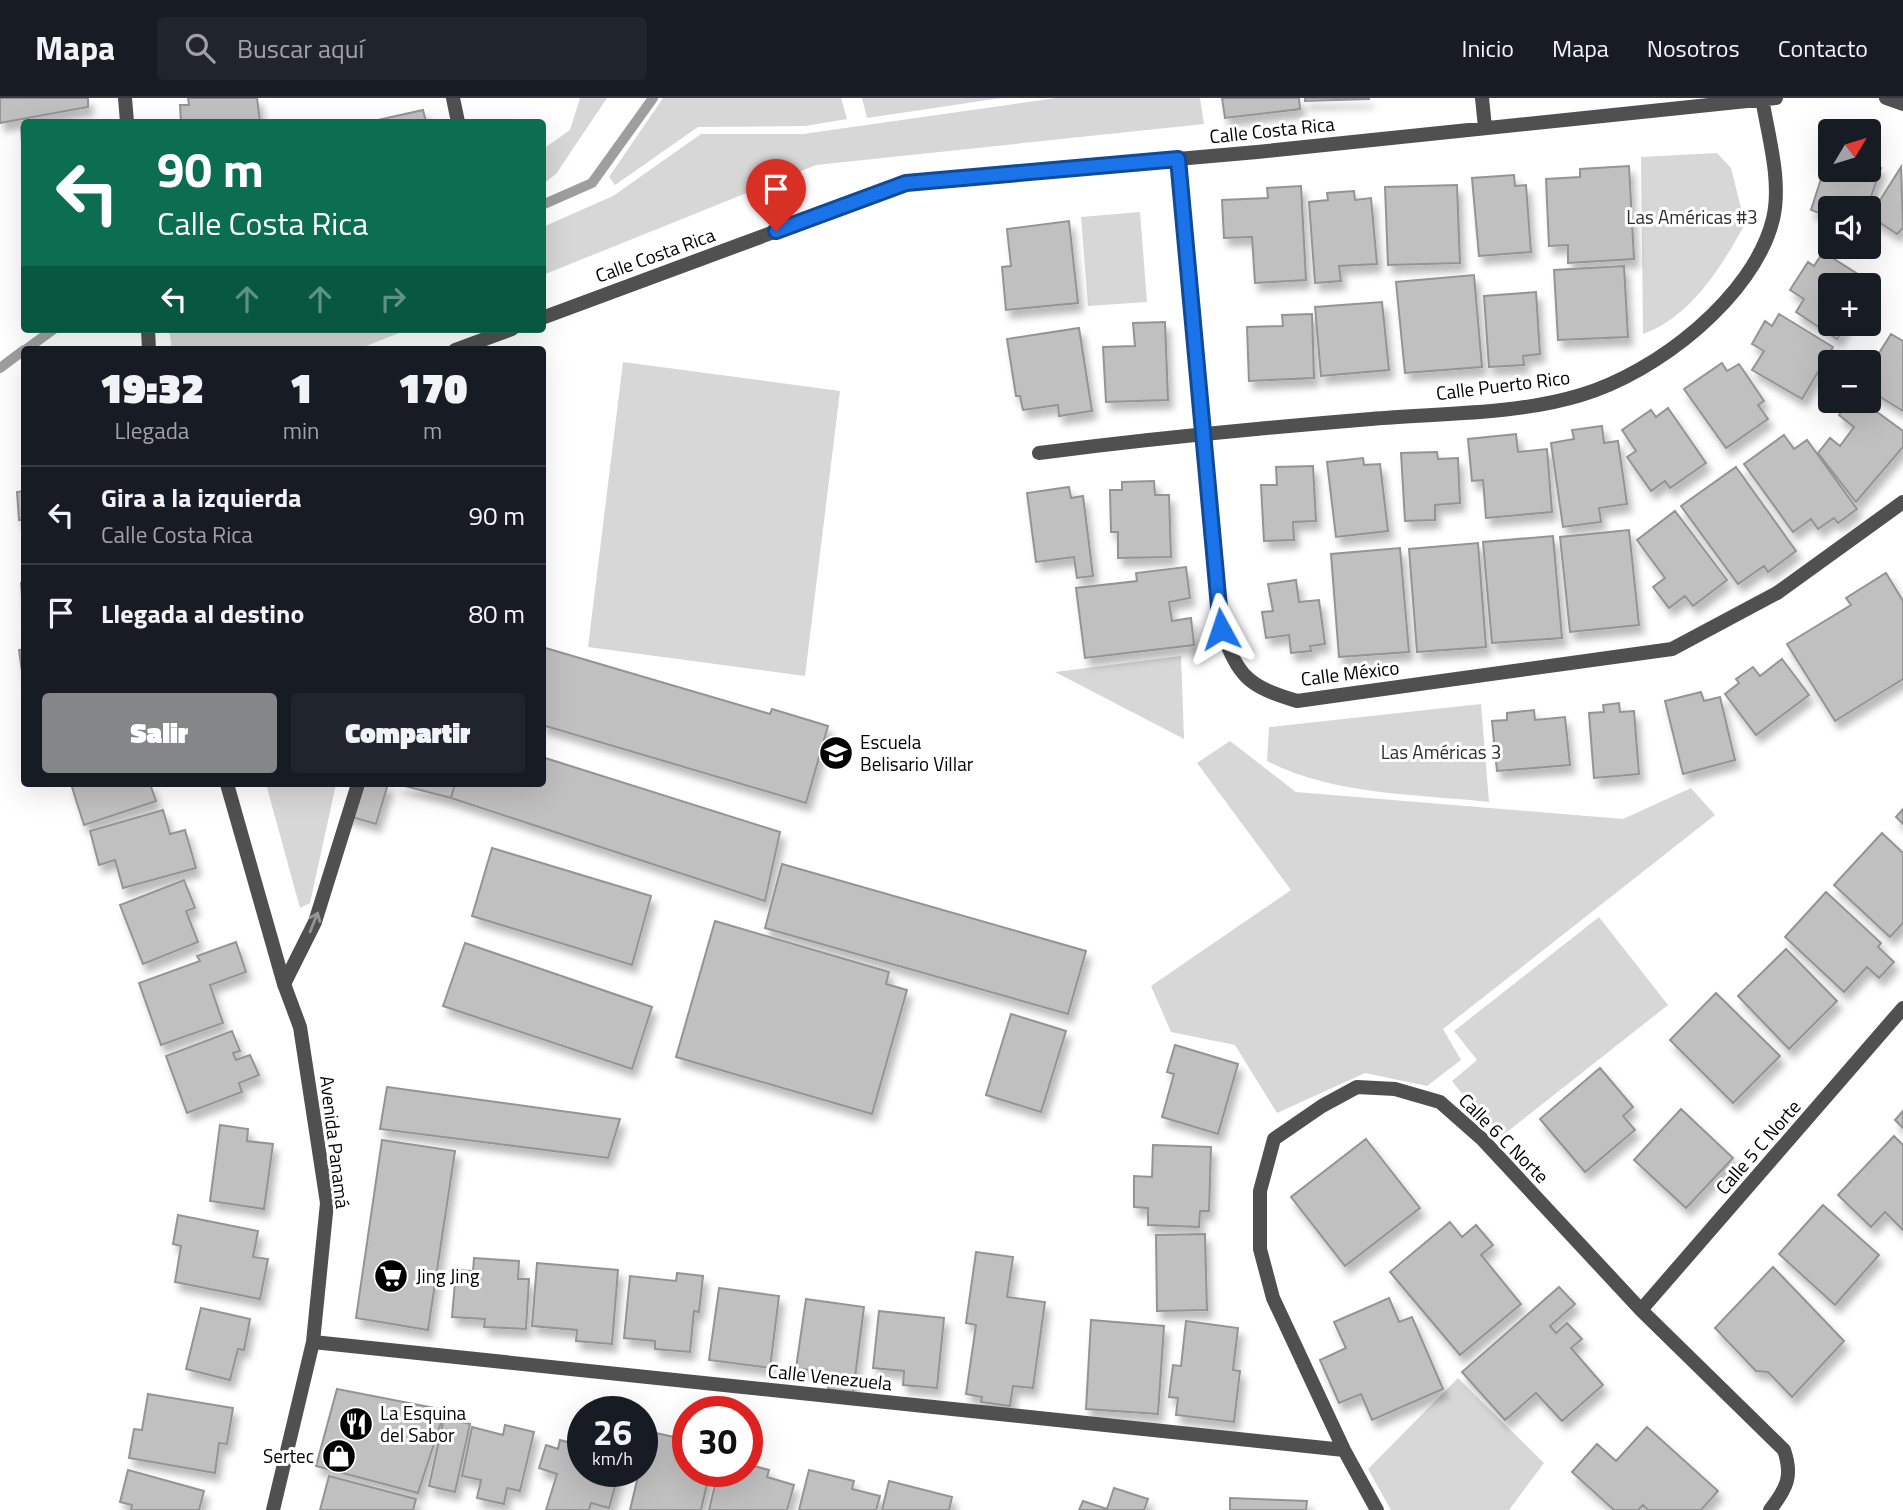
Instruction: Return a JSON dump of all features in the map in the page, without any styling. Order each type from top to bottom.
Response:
[{"type":"street","points":[[125,98],[127,119]]},
{"type":"street","points":[[453,98],[457,119]]},
{"type":"street","points":[[1482,98],[1485,127]]},
{"type":"street","points":[[1886,98],[1903,104]]},
{"type":"street","name":"Calle Costa Rica","points":[[546,317],[906,183],[1178,159],[1767,99]]},
{"type":"street","name":"Calle Puerto Rico","points":[[1039,453],[1203,433],[1516,407],[1582,395],[1650,363],[1706,321],[1755,266],[1773,217],[1774,172],[1767,99]]},
{"type":"street","name":"Calle México","points":[[1178,159],[1221,629],[1234,665],[1263,690],[1297,701],[1672,649],[1777,593],[1903,502]]},
{"type":"street","points":[[466,346],[501,333]]},
{"type":"street","name":"Avenida Panamá","points":[[228,787],[284,984],[300,1027],[327,1203],[313,1342],[273,1510]]},
{"type":"street","points":[[284,984],[314,922],[357,787]]},
{"type":"street","name":"Calle 5 C Norte","points":[[1641,1310],[1903,1008]]},
{"type":"street","name":"Calle 6 C Norte","points":[[1377,1510],[1343,1450],[1273,1298],[1259,1249],[1260,1191],[1274,1139],[1322,1106],[1357,1087],[1395,1088],[1440,1101],[1482,1139],[1641,1310],[1784,1450],[1791,1471],[1781,1496],[1770,1510]]},
{"type":"street","name":"Calle Venezuela","points":[[313,1342],[1343,1450]]},
{"type":"green space","points":[[580,98],[607,98],[556,174],[546,182],[546,147],[570,130]]},
{"type":"green space","points":[[663,98],[841,98],[847,119],[805,126],[698,127],[615,185],[609,177]]},
{"type":"green space","points":[[862,98],[1001,98],[867,118]]},
{"type":"green space","points":[[1056,98],[1200,98],[1204,124],[816,165],[546,274],[546,226],[613,196],[701,134],[803,134]]},
{"type":"green space","name":"Las Américas #3","points":[[1717,153],[1731,168],[1745,224],[1715,273],[1690,303],[1676,316],[1643,334],[1641,157]]},
{"type":"green space","points":[[1140,212],[1147,302],[1088,306],[1081,217]]},
{"type":"green space","points":[[170,333],[399,333],[366,346],[171,346]]},
{"type":"green space","points":[[623,362],[840,391],[805,676],[588,647]]},
{"type":"green space","points":[[1181,656],[1184,739],[1055,672]]},
{"type":"green space","name":"Las Américas 3","points":[[1481,704],[1489,802],[1347,787],[1319,781],[1267,761],[1269,727]]},
{"type":"green space","points":[[1230,741],[1296,792],[1623,819],[1691,788],[1715,815],[1443,1029],[1461,1060],[1427,1086],[1365,1073],[1277,1113],[1235,1045],[1171,1032],[1151,986],[1291,890],[1197,763]]},
{"type":"green space","points":[[267,787],[335,787],[310,903],[300,908]]},
{"type":"green space","points":[[1599,917],[1668,1005],[1498,1139],[1452,1081],[1477,1060],[1454,1031]]},
{"type":"green space","points":[[1458,1378],[1544,1463],[1509,1510],[1391,1510],[1368,1469]]},
{"type":"building","points":[[0,98],[88,98],[88,107],[0,123]]},
{"type":"building","points":[[188,98],[257,98],[260,119],[181,119],[180,105],[189,105]]},
{"type":"building","points":[[1222,98],[1299,98],[1300,109],[1225,118]]},
{"type":"building","points":[[1305,98],[1369,98],[1369,99],[1305,101]]},
{"type":"building","points":[[423,110],[425,119],[382,119]]},
{"type":"building","points":[[1629,166],[1634,259],[1568,263],[1568,245],[1549,246],[1546,179],[1580,177],[1580,169]]},
{"type":"building","points":[[1901,167],[1903,228],[1897,234],[1881,223],[1881,199]]},
{"type":"building","points":[[1514,175],[1515,186],[1526,185],[1531,252],[1479,256],[1472,178]]},
{"type":"building","points":[[1820,182],[1876,182],[1871,196],[1818,196],[1818,213],[1811,210]]},
{"type":"building","points":[[1457,185],[1460,263],[1388,265],[1385,187]]},
{"type":"building","points":[[1301,186],[1306,280],[1255,283],[1252,237],[1224,238],[1222,200],[1268,198],[1267,188]]},
{"type":"building","points":[[1354,191],[1355,200],[1371,198],[1377,264],[1339,266],[1341,281],[1315,283],[1309,202],[1328,200],[1327,193]]},
{"type":"building","points":[[1069,221],[1078,303],[1006,310],[1002,267],[1011,266],[1007,229]]},
{"type":"building","points":[[1818,259],[1834,259],[1856,273],[1818,273],[1818,326],[1796,312],[1804,299],[1790,290],[1808,262],[1814,266]]},
{"type":"building","points":[[1624,266],[1628,337],[1558,340],[1554,270]]},
{"type":"building","points":[[1474,275],[1482,367],[1405,373],[1396,282]]},
{"type":"building","points":[[1536,292],[1540,354],[1523,356],[1524,365],[1489,367],[1484,296]]},
{"type":"building","points":[[1382,302],[1389,370],[1321,376],[1315,307]]},
{"type":"building","points":[[1312,314],[1314,378],[1249,381],[1247,327],[1283,326],[1282,315]]},
{"type":"building","points":[[1779,314],[1833,347],[1831,350],[1818,350],[1818,372],[1802,399],[1752,370],[1764,351],[1752,344],[1765,321],[1772,326]]},
{"type":"building","points":[[1165,322],[1168,400],[1106,402],[1103,347],[1135,346],[1133,323]]},
{"type":"building","points":[[1079,328],[1092,411],[1059,416],[1058,405],[1023,410],[1020,396],[1016,396],[1007,339]]},
{"type":"building","points":[[1891,334],[1903,341],[1903,411],[1881,397],[1881,350]]},
{"type":"building","points":[[1722,363],[1727,371],[1739,364],[1764,401],[1758,405],[1768,419],[1726,448],[1684,389]]},
{"type":"building","points":[[1668,408],[1706,463],[1670,488],[1665,481],[1651,491],[1627,457],[1636,451],[1622,430],[1651,410],[1656,417]]},
{"type":"building","points":[[1878,413],[1903,431],[1903,447],[1856,502],[1818,453],[1830,438],[1840,446],[1854,427],[1839,415]]},
{"type":"building","points":[[1602,426],[1604,443],[1618,441],[1627,504],[1599,508],[1601,522],[1563,527],[1551,443],[1574,439],[1572,430]]},
{"type":"building","points":[[1516,434],[1518,452],[1547,449],[1552,512],[1486,518],[1483,480],[1472,481],[1468,439]]},
{"type":"building","points":[[1784,435],[1794,449],[1807,440],[1857,509],[1838,523],[1834,518],[1818,529],[1811,519],[1793,532],[1744,464]]},
{"type":"building","points":[[1437,452],[1438,459],[1458,458],[1460,503],[1435,505],[1435,520],[1405,521],[1401,453]]},
{"type":"building","points":[[1363,458],[1364,465],[1380,464],[1388,531],[1336,537],[1327,462]]},
{"type":"building","points":[[1313,466],[1316,521],[1293,522],[1294,540],[1264,541],[1261,485],[1277,485],[1276,467]]},
{"type":"building","points":[[1736,467],[1796,551],[1768,572],[1764,566],[1738,584],[1681,506]]},
{"type":"building","points":[[1154,481],[1155,495],[1169,495],[1171,557],[1118,558],[1118,532],[1111,532],[1110,490],[1122,490],[1122,482]]},
{"type":"building","points":[[1069,487],[1071,498],[1083,496],[1093,576],[1077,578],[1074,557],[1036,562],[1027,493]]},
{"type":"building","points":[[21,491],[21,520],[19,520],[17,492]]},
{"type":"building","points":[[1675,511],[1727,580],[1693,606],[1685,596],[1669,608],[1653,587],[1665,578],[1637,540]]},
{"type":"building","points":[[1629,530],[1639,625],[1570,632],[1560,537]]},
{"type":"building","points":[[1553,536],[1562,638],[1492,643],[1483,542]]},
{"type":"building","points":[[1478,543],[1486,647],[1417,652],[1409,549]]},
{"type":"building","points":[[1400,548],[1409,652],[1339,657],[1331,554]]},
{"type":"building","points":[[1186,567],[1190,598],[1169,602],[1172,621],[1191,618],[1194,645],[1085,658],[1076,588],[1137,581],[1136,573]]},
{"type":"building","points":[[1886,573],[1903,601],[1903,679],[1835,721],[1787,644],[1851,605],[1846,598]]},
{"type":"building","points":[[1296,580],[1299,602],[1319,600],[1325,644],[1310,646],[1311,651],[1291,653],[1289,635],[1266,638],[1262,612],[1273,611],[1268,584]]},
{"type":"building","points":[[546,648],[770,714],[772,709],[828,726],[806,803],[546,726]]},
{"type":"building","points":[[1782,659],[1809,695],[1756,735],[1725,694],[1739,683],[1736,679],[1753,667],[1760,676]]},
{"type":"building","points":[[1701,692],[1704,701],[1720,697],[1735,760],[1683,774],[1665,701]]},
{"type":"building","points":[[1619,703],[1620,712],[1634,711],[1639,774],[1594,778],[1589,713],[1604,712],[1603,705]]},
{"type":"building","points":[[1534,710],[1535,720],[1565,717],[1570,765],[1497,771],[1492,721],[1507,720],[1507,713]]},
{"type":"building","points":[[546,758],[780,832],[765,901],[451,798],[454,787],[546,787]]},
{"type":"building","points":[[72,787],[151,787],[156,801],[84,825]]},
{"type":"building","points":[[353,787],[387,787],[376,824],[345,815]]},
{"type":"building","points":[[409,787],[454,787],[451,798]]},
{"type":"building","points":[[1903,809],[1903,824],[1896,817]]},
{"type":"building","points":[[163,810],[170,834],[185,830],[196,868],[123,888],[115,860],[99,865],[90,831]]},
{"type":"building","points":[[1882,833],[1903,853],[1903,923],[1890,937],[1834,885]]},
{"type":"building","points":[[492,848],[651,896],[632,965],[472,916]]},
{"type":"building","points":[[782,864],[1086,951],[1068,1014],[765,928]]},
{"type":"building","points":[[184,880],[195,908],[186,911],[198,942],[143,964],[120,905]]},
{"type":"building","points":[[1826,892],[1881,943],[1878,947],[1894,962],[1879,978],[1867,967],[1844,992],[1785,937]]},
{"type":"building","points":[[715,921],[889,972],[886,984],[907,990],[872,1114],[676,1057]]},
{"type":"building","points":[[236,942],[246,972],[210,985],[223,1023],[161,1045],[139,983],[200,961],[197,956]]},
{"type":"building","points":[[465,943],[652,1007],[632,1069],[443,1006]]},
{"type":"building","points":[[1786,949],[1837,1001],[1789,1049],[1738,996]]},
{"type":"building","points":[[1716,993],[1780,1056],[1733,1103],[1670,1040]]},
{"type":"building","points":[[1011,1014],[1066,1031],[1041,1112],[986,1095]]},
{"type":"building","points":[[232,1031],[240,1051],[233,1053],[236,1060],[250,1055],[259,1075],[239,1083],[242,1092],[187,1113],[166,1056]]},
{"type":"building","points":[[1175,1045],[1238,1064],[1218,1134],[1162,1117],[1174,1074],[1167,1072]]},
{"type":"building","points":[[1600,1068],[1633,1107],[1623,1116],[1635,1130],[1585,1172],[1540,1119]]},
{"type":"building","points":[[387,1087],[620,1119],[608,1158],[380,1129]]},
{"type":"building","points":[[1681,1109],[1733,1158],[1686,1208],[1634,1160]]},
{"type":"building","points":[[1903,1111],[1903,1128],[1895,1120]]},
{"type":"building","points":[[220,1125],[248,1129],[247,1141],[273,1144],[264,1209],[210,1201]]},
{"type":"building","points":[[1894,1136],[1903,1145],[1903,1230],[1885,1212],[1871,1227],[1838,1195]]},
{"type":"building","points":[[1366,1139],[1420,1208],[1345,1266],[1291,1197]]},
{"type":"building","points":[[382,1140],[455,1151],[428,1330],[356,1318]]},
{"type":"building","points":[[1153,1145],[1211,1147],[1209,1211],[1200,1211],[1199,1227],[1148,1225],[1148,1208],[1134,1207],[1134,1176],[1152,1177]]},
{"type":"building","points":[[1823,1205],[1879,1255],[1835,1305],[1779,1254]]},
{"type":"building","points":[[178,1215],[258,1231],[253,1257],[268,1259],[260,1299],[175,1282],[181,1246],[173,1244]]},
{"type":"building","points":[[1450,1222],[1462,1237],[1476,1225],[1493,1245],[1481,1255],[1521,1304],[1460,1355],[1390,1272]]},
{"type":"building","points":[[1205,1234],[1207,1310],[1157,1311],[1156,1235]]},
{"type":"building","points":[[976,1252],[1013,1257],[1007,1297],[1045,1302],[1033,1388],[1013,1386],[1010,1406],[981,1402],[982,1397],[966,1394],[976,1325],[966,1323]]},
{"type":"building","points":[[474,1258],[519,1261],[518,1279],[529,1279],[526,1329],[484,1327],[485,1319],[452,1317],[456,1270],[473,1271]]},
{"type":"building","points":[[537,1263],[618,1270],[612,1344],[576,1341],[577,1330],[532,1326]]},
{"type":"building","points":[[1773,1267],[1844,1341],[1792,1397],[1768,1372],[1756,1371],[1715,1328]]},
{"type":"building","points":[[677,1273],[703,1276],[699,1312],[694,1311],[690,1352],[655,1349],[655,1341],[624,1338],[630,1276],[676,1281]]},
{"type":"building","points":[[1559,1287],[1575,1304],[1550,1326],[1556,1333],[1567,1323],[1582,1339],[1571,1348],[1603,1385],[1562,1421],[1536,1393],[1505,1420],[1462,1372]]},
{"type":"building","points":[[719,1288],[779,1296],[770,1368],[709,1360]]},
{"type":"building","points":[[1389,1298],[1399,1322],[1412,1317],[1443,1389],[1372,1420],[1361,1394],[1339,1403],[1320,1360],[1346,1348],[1334,1322]]},
{"type":"building","points":[[806,1299],[864,1307],[853,1393],[828,1389],[830,1373],[796,1368]]},
{"type":"building","points":[[201,1308],[250,1319],[244,1350],[238,1349],[230,1380],[186,1369]]},
{"type":"building","points":[[879,1311],[944,1318],[937,1388],[903,1385],[904,1371],[873,1368]]},
{"type":"building","points":[[1091,1320],[1164,1326],[1158,1414],[1086,1409]]},
{"type":"building","points":[[1186,1321],[1238,1328],[1233,1370],[1240,1371],[1234,1422],[1176,1415],[1178,1398],[1169,1397],[1173,1365],[1181,1366]]},
{"type":"building","points":[[337,1389],[445,1410],[418,1493],[316,1466]]},
{"type":"building","points":[[148,1394],[233,1408],[227,1444],[219,1443],[215,1473],[129,1458],[134,1429],[142,1430]]},
{"type":"building","points":[[444,1418],[470,1424],[455,1492],[429,1486]]},
{"type":"building","points":[[505,1425],[534,1432],[520,1491],[507,1488],[504,1504],[477,1498],[481,1480],[462,1476],[472,1427],[503,1435]]},
{"type":"building","points":[[1647,1427],[1718,1491],[1701,1510],[1648,1510],[1643,1505],[1638,1510],[1614,1510],[1572,1472],[1597,1444],[1616,1461]]},
{"type":"building","points":[[658,1433],[672,1437],[672,1487],[706,1487],[701,1510],[630,1510],[635,1487],[658,1487]]},
{"type":"building","points":[[560,1440],[567,1442],[567,1487],[615,1487],[609,1508],[591,1503],[589,1510],[546,1510],[557,1474],[539,1468],[546,1445],[558,1449]]},
{"type":"building","points":[[763,1468],[769,1470],[767,1477],[794,1485],[787,1510],[709,1510],[714,1487],[763,1487]]},
{"type":"building","points":[[128,1470],[204,1491],[199,1510],[131,1510],[132,1505],[120,1502]]},
{"type":"building","points":[[809,1470],[854,1481],[852,1489],[880,1496],[876,1510],[799,1510]]},
{"type":"building","points":[[329,1476],[416,1499],[413,1510],[320,1510]]},
{"type":"building","points":[[889,1481],[952,1497],[949,1510],[882,1510]]},
{"type":"building","points":[[1114,1488],[1148,1499],[1144,1510],[1079,1510],[1083,1501],[1107,1509]]},
{"type":"building","points":[[1230,1498],[1307,1501],[1306,1510],[1230,1510]]},
{"type":"waterway","points":[[546,203],[592,183],[653,98]]},
{"type":"waterway","points":[[31,346],[48,333]]},
{"type":"waterway","points":[[0,368],[21,352]]},
{"type":"place","name":"Escuela Belisario Villar","points":[[836,753]]},
{"type":"place","name":"Jing Jing","points":[[391,1276]]},
{"type":"place","name":"La Esquina del Sabor","points":[[356,1424]]},
{"type":"place","name":"Sertec","points":[[339,1456]]},
{"type":"route","points":[[776,231],[906,183],[1178,159],[1221,629]]}]
